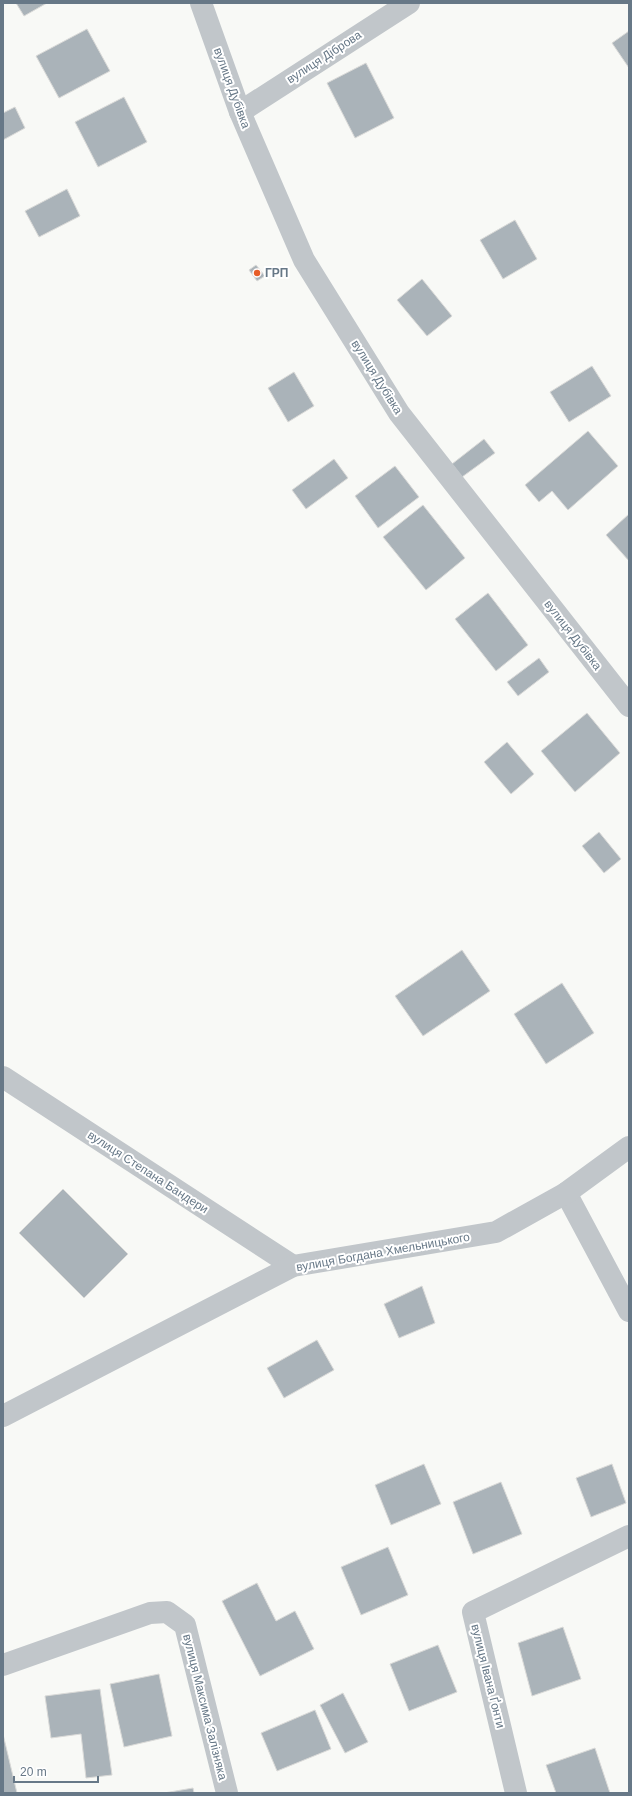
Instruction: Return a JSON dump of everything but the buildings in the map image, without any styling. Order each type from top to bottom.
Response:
[{"type":"street","name":"вулиця Дубівка","points":[[201,3],[240,112],[304,260],[399,413],[629,706]]},
{"type":"street","name":"вулиця Діброва","points":[[240,112],[409,3]]},
{"type":"street","name":"вулиця Степана Бандери","points":[[3,1077],[293,1266]]},
{"type":"street","name":"вулиця Богдана Хмельницького","points":[[3,1416],[293,1266],[496,1232],[566,1193],[629,1147]]},
{"type":"street","points":[[566,1193],[629,1311]]},
{"type":"street","name":"вулиця Івана Ґонти","points":[[516,1793],[473,1612],[629,1536]]},
{"type":"street","name":"вулиця Максима Залізняка","points":[[3,1665],[150,1613],[167,1612],[185,1625],[226,1793]]},
{"type":"place","name":"ГРП","points":[[257,273]]}]
